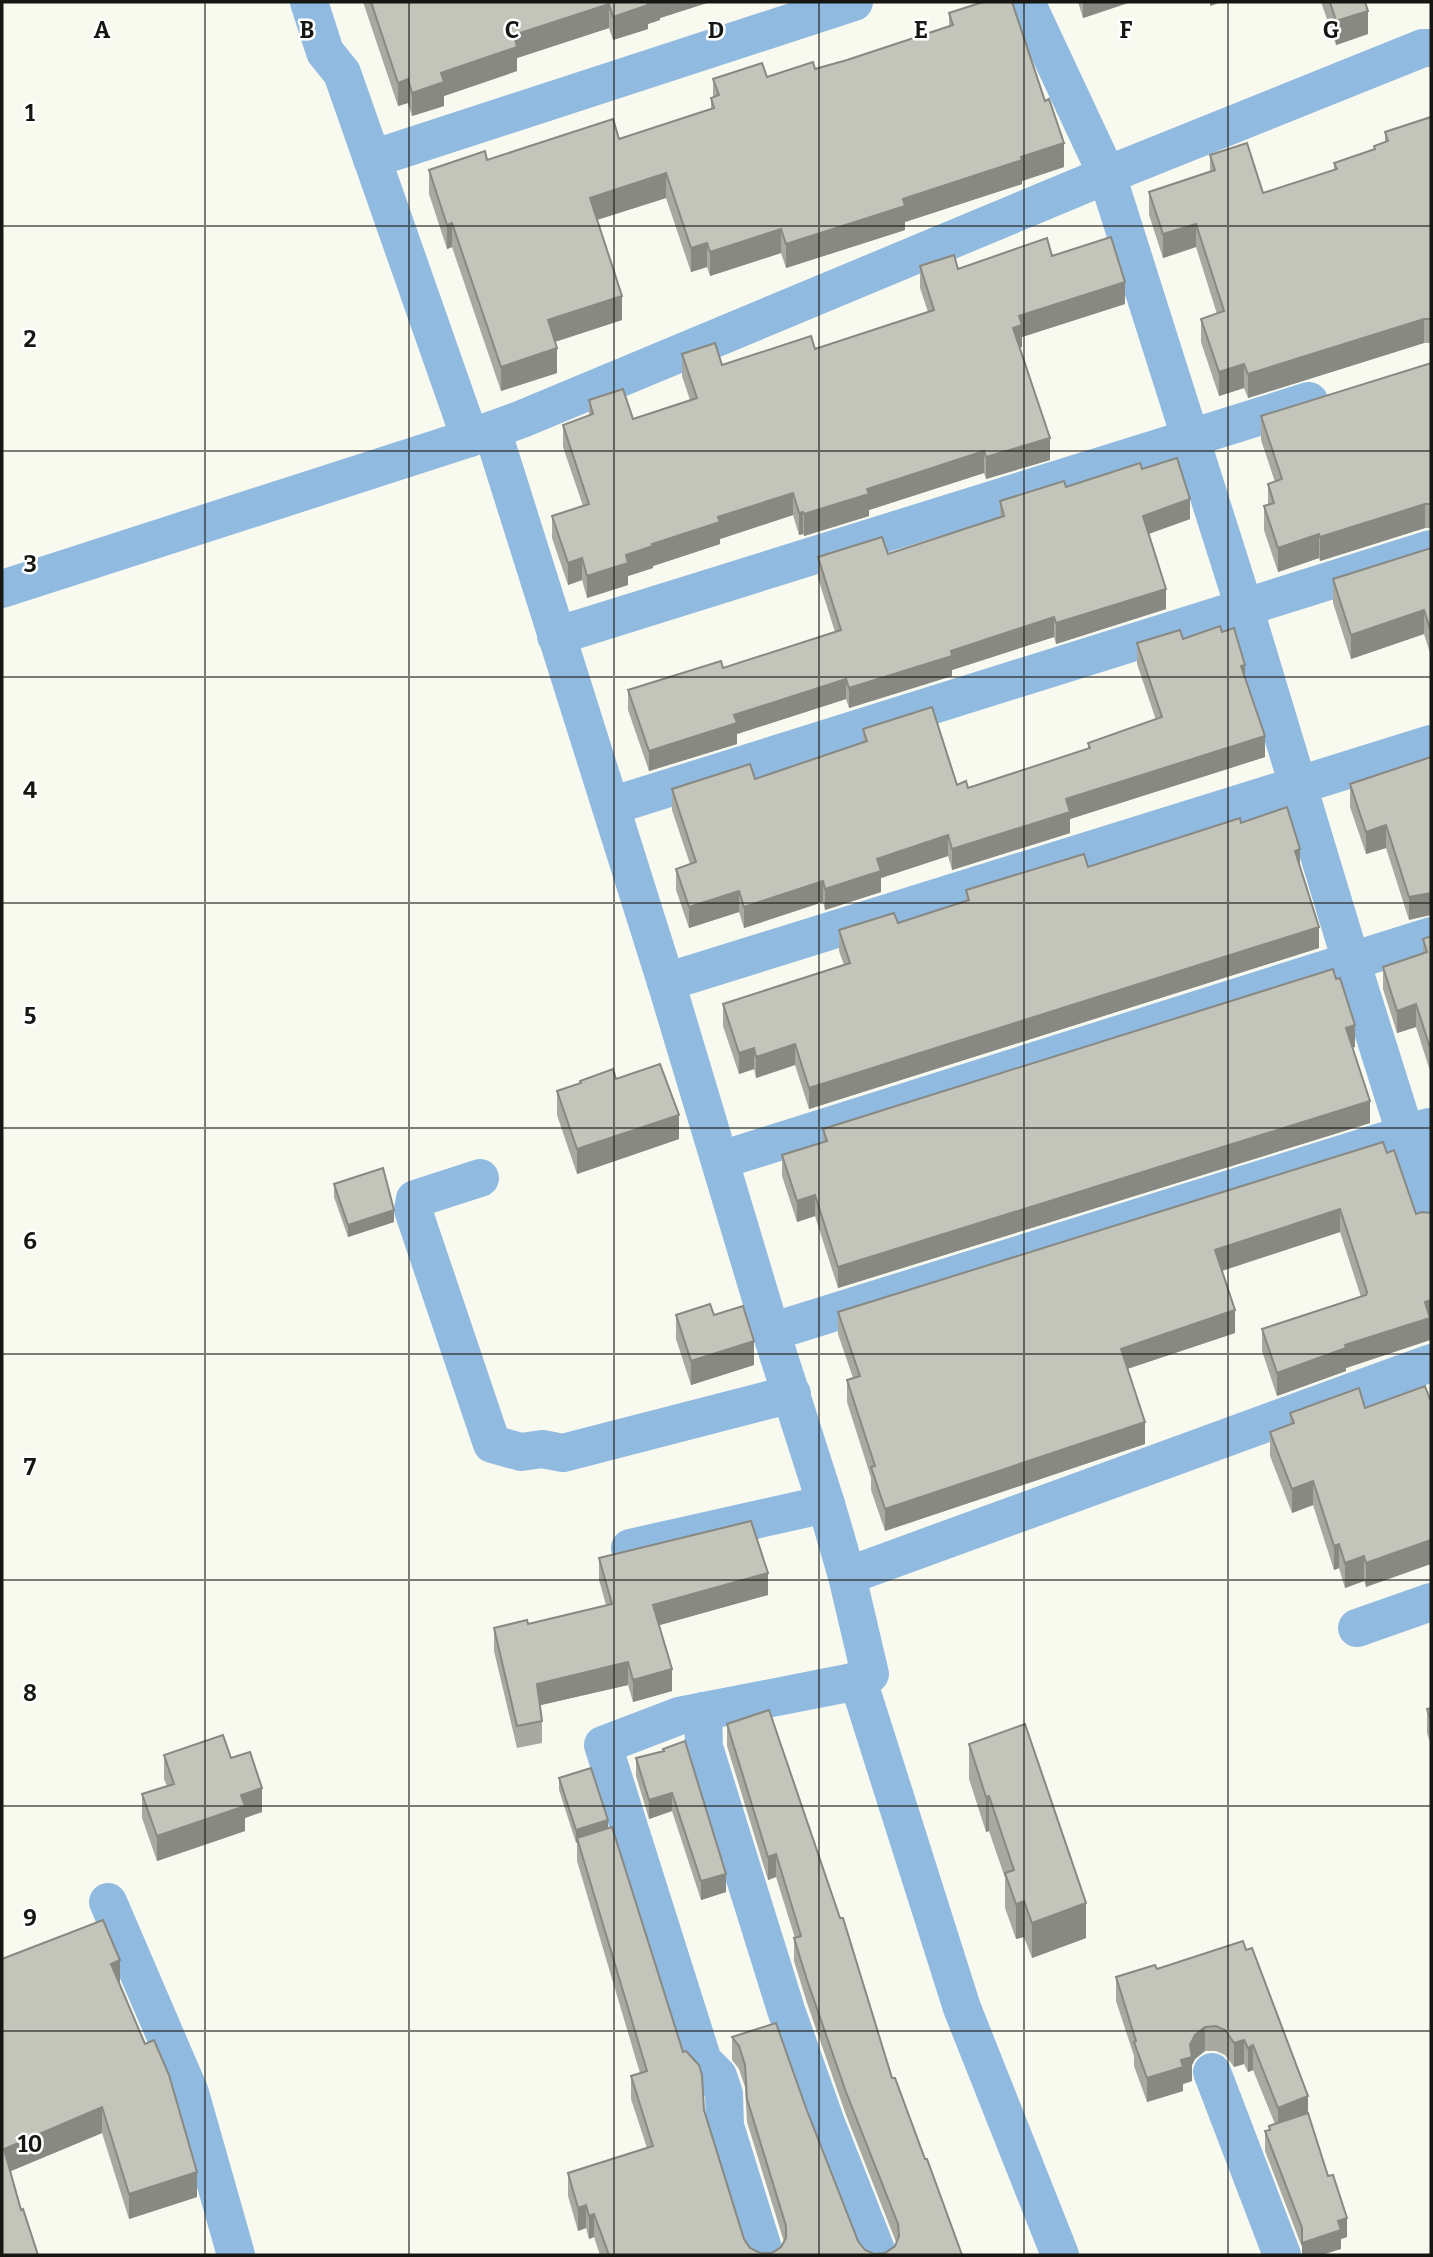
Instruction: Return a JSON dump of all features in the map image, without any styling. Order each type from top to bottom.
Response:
[{"type":"street","points":[[309,2],[326,52],[342,73],[372,159],[481,434],[556,636],[666,982],[771,1332],[826,1504],[847,1576],[870,1674],[853,1682],[679,1716],[603,1745],[703,2062],[718,2076],[724,2094],[725,2126],[765,2255]]},
{"type":"street","points":[[372,159],[854,2]]},
{"type":"street","points":[[1026,2],[1107,175],[1244,607],[1351,961],[1419,1130],[1431,1215]]},
{"type":"street","points":[[2,589],[481,434],[1107,175],[1411,53],[1431,48]]},
{"type":"street","points":[[556,636],[1338,393]]},
{"type":"street","points":[[611,806],[1431,549]]},
{"type":"street","points":[[666,982],[1431,744]]},
{"type":"street","points":[[721,1160],[1431,936]]},
{"type":"street","points":[[771,1332],[1419,1130]]},
{"type":"street","points":[[480,1178],[415,1199],[412,1210],[492,1444],[521,1452],[542,1449],[563,1453],[792,1394]]},
{"type":"street","points":[[847,1576],[1431,1363]]},
{"type":"street","points":[[630,1548],[826,1504]]},
{"type":"street","points":[[1357,1628],[1431,1602]]},
{"type":"street","points":[[853,1682],[863,1696],[962,2008],[1060,2255]]},
{"type":"street","points":[[703,1711],[704,1747],[786,2010],[826,2123],[878,2255]]},
{"type":"street","points":[[108,1902],[190,2093],[236,2255]]},
{"type":"street","points":[[1212,2072],[1282,2255]]},
{"type":"building","points":[[371,2],[647,2],[648,5],[613,17],[609,4],[514,35],[517,47],[441,73],[444,82],[412,93],[408,79],[398,83]]},
{"type":"building","points":[[983,2],[1012,2],[1045,101],[1049,99],[1064,143],[1021,157],[1022,160],[903,199],[905,206],[786,244],[781,229],[710,252],[707,243],[691,248],[666,173],[590,198],[622,296],[548,320],[557,348],[501,367],[452,223],[447,225],[429,170],[485,151],[487,160],[613,119],[619,139],[714,108],[711,98],[719,95],[713,79],[762,63],[767,77],[813,62],[815,69],[847,60],[953,25],[949,13]]},
{"type":"building","points":[[1330,2],[1365,2],[1368,11],[1336,21]]},
{"type":"building","points":[[1431,117],[1431,319],[1248,374],[1244,364],[1219,372],[1201,319],[1224,311],[1196,224],[1163,234],[1149,192],[1215,170],[1210,155],[1247,143],[1263,193],[1337,169],[1334,163],[1375,149],[1374,146],[1388,141],[1385,132]]},
{"type":"building","points":[[1111,237],[1125,282],[1019,316],[1022,325],[1013,328],[1050,438],[986,457],[984,451],[867,489],[869,494],[804,514],[799,513],[793,493],[718,517],[720,522],[652,544],[653,546],[626,555],[628,563],[587,576],[582,558],[568,563],[552,516],[589,504],[563,425],[593,414],[589,400],[623,389],[633,419],[697,398],[682,354],[715,343],[722,365],[811,336],[815,349],[934,310],[920,266],[954,255],[958,269],[1047,238],[1052,256]]},
{"type":"building","points":[[1431,363],[1431,504],[1320,537],[1319,534],[1278,548],[1264,506],[1274,503],[1268,484],[1282,479],[1261,416]]},
{"type":"building","points":[[1177,458],[1190,499],[1143,516],[1166,589],[1056,623],[1054,617],[951,651],[952,656],[849,688],[846,679],[734,715],[737,723],[649,751],[628,690],[721,661],[723,668],[841,630],[818,557],[882,537],[888,554],[1004,516],[1000,501],[1064,481],[1066,487],[1140,463],[1142,469]]},
{"type":"building","points":[[1431,548],[1431,632],[1424,610],[1351,635],[1333,579]]},
{"type":"building","points":[[1220,626],[1222,632],[1234,628],[1245,665],[1241,666],[1265,736],[1066,799],[1070,812],[952,849],[948,835],[877,859],[881,871],[825,889],[823,881],[744,907],[739,891],[689,907],[676,869],[696,862],[672,789],[750,764],[755,779],[867,741],[863,729],[932,707],[957,785],[966,781],[968,788],[1090,748],[1088,743],[1162,717],[1137,643],[1180,630],[1183,639]]},
{"type":"building","points":[[1431,757],[1431,893],[1409,897],[1386,825],[1366,832],[1350,784]]},
{"type":"building","points":[[1287,807],[1300,849],[1295,851],[1319,927],[809,1088],[795,1044],[756,1057],[754,1048],[739,1053],[723,1004],[850,963],[839,930],[894,913],[898,923],[969,900],[966,890],[1084,854],[1088,867],[1240,818],[1241,823]]},
{"type":"building","points":[[1431,936],[1431,1051],[1416,1004],[1397,1011],[1383,967],[1427,952],[1423,939]]},
{"type":"building","points":[[1333,969],[1336,979],[1340,978],[1355,1025],[1346,1028],[1370,1101],[838,1267],[815,1195],[797,1201],[782,1155],[827,1141],[823,1129]]},
{"type":"building","points":[[660,1064],[679,1115],[577,1149],[557,1091],[613,1069],[616,1079]]},
{"type":"building","points":[[1383,1142],[1387,1153],[1394,1150],[1416,1214],[1431,1213],[1431,1300],[1425,1302],[1430,1318],[1345,1345],[1346,1348],[1277,1373],[1262,1329],[1366,1295],[1340,1209],[1215,1250],[1235,1310],[1121,1349],[1145,1422],[885,1509],[871,1467],[875,1466],[847,1380],[860,1376],[838,1312]]},
{"type":"building","points":[[383,1168],[394,1210],[348,1225],[334,1184]]},
{"type":"building","points":[[710,1304],[714,1315],[743,1306],[754,1341],[691,1361],[676,1315]]},
{"type":"building","points":[[1425,1386],[1431,1402],[1431,1540],[1366,1563],[1364,1556],[1345,1563],[1339,1544],[1334,1546],[1313,1481],[1292,1489],[1270,1432],[1294,1423],[1290,1413],[1359,1388],[1365,1408]]},
{"type":"building","points":[[751,1521],[768,1573],[653,1605],[672,1669],[633,1680],[628,1662],[537,1684],[542,1721],[517,1726],[494,1628],[527,1620],[528,1624],[612,1604],[599,1558]]},
{"type":"building","points":[[769,1710],[840,1918],[843,1918],[892,2078],[895,2078],[962,2255],[609,2255],[594,2214],[589,2216],[586,2205],[578,2208],[568,2173],[653,2146],[631,2076],[647,2071],[577,1838],[612,1827],[683,2052],[686,2051],[699,2065],[704,2110],[744,2239],[750,2248],[760,2253],[772,2253],[781,2247],[786,2238],[786,2226],[747,2099],[745,2065],[739,2046],[732,2037],[776,2023],[858,2241],[865,2250],[874,2254],[885,2253],[895,2246],[899,2236],[898,2224],[846,2092],[807,1980],[794,1938],[801,1936],[776,1854],[768,1857],[727,1724]]},
{"type":"building","points":[[1025,1724],[1086,1903],[1032,1923],[1024,1901],[1016,1904],[1005,1873],[1014,1870],[969,1744]]},
{"type":"building","points":[[223,1735],[231,1758],[250,1752],[262,1788],[241,1795],[245,1806],[157,1836],[142,1794],[174,1784],[164,1755]]},
{"type":"building","points":[[685,1741],[726,1874],[701,1881],[672,1793],[649,1800],[636,1758],[664,1751],[663,1749]]},
{"type":"building","points":[[591,1768],[608,1820],[576,1830],[559,1778]]},
{"type":"building","points":[[103,1920],[120,1960],[111,1964],[145,2044],[154,2040],[169,2075],[197,2172],[129,2194],[102,2107],[4,2149],[21,2210],[23,2209],[38,2255],[2,2255],[2,1959]]},
{"type":"building","points":[[1243,1941],[1246,1950],[1252,1948],[1308,2096],[1278,2108],[1253,2045],[1248,2048],[1244,2040],[1234,2043],[1225,2030],[1216,2026],[1205,2027],[1195,2035],[1190,2045],[1192,2057],[1181,2060],[1183,2067],[1147,2078],[1116,1977],[1155,1965],[1157,1969]]},
{"type":"building","points":[[1308,2113],[1328,2176],[1333,2175],[1347,2218],[1338,2221],[1341,2230],[1302,2243],[1302,2228],[1265,2131],[1270,2130],[1269,2126]]}]
